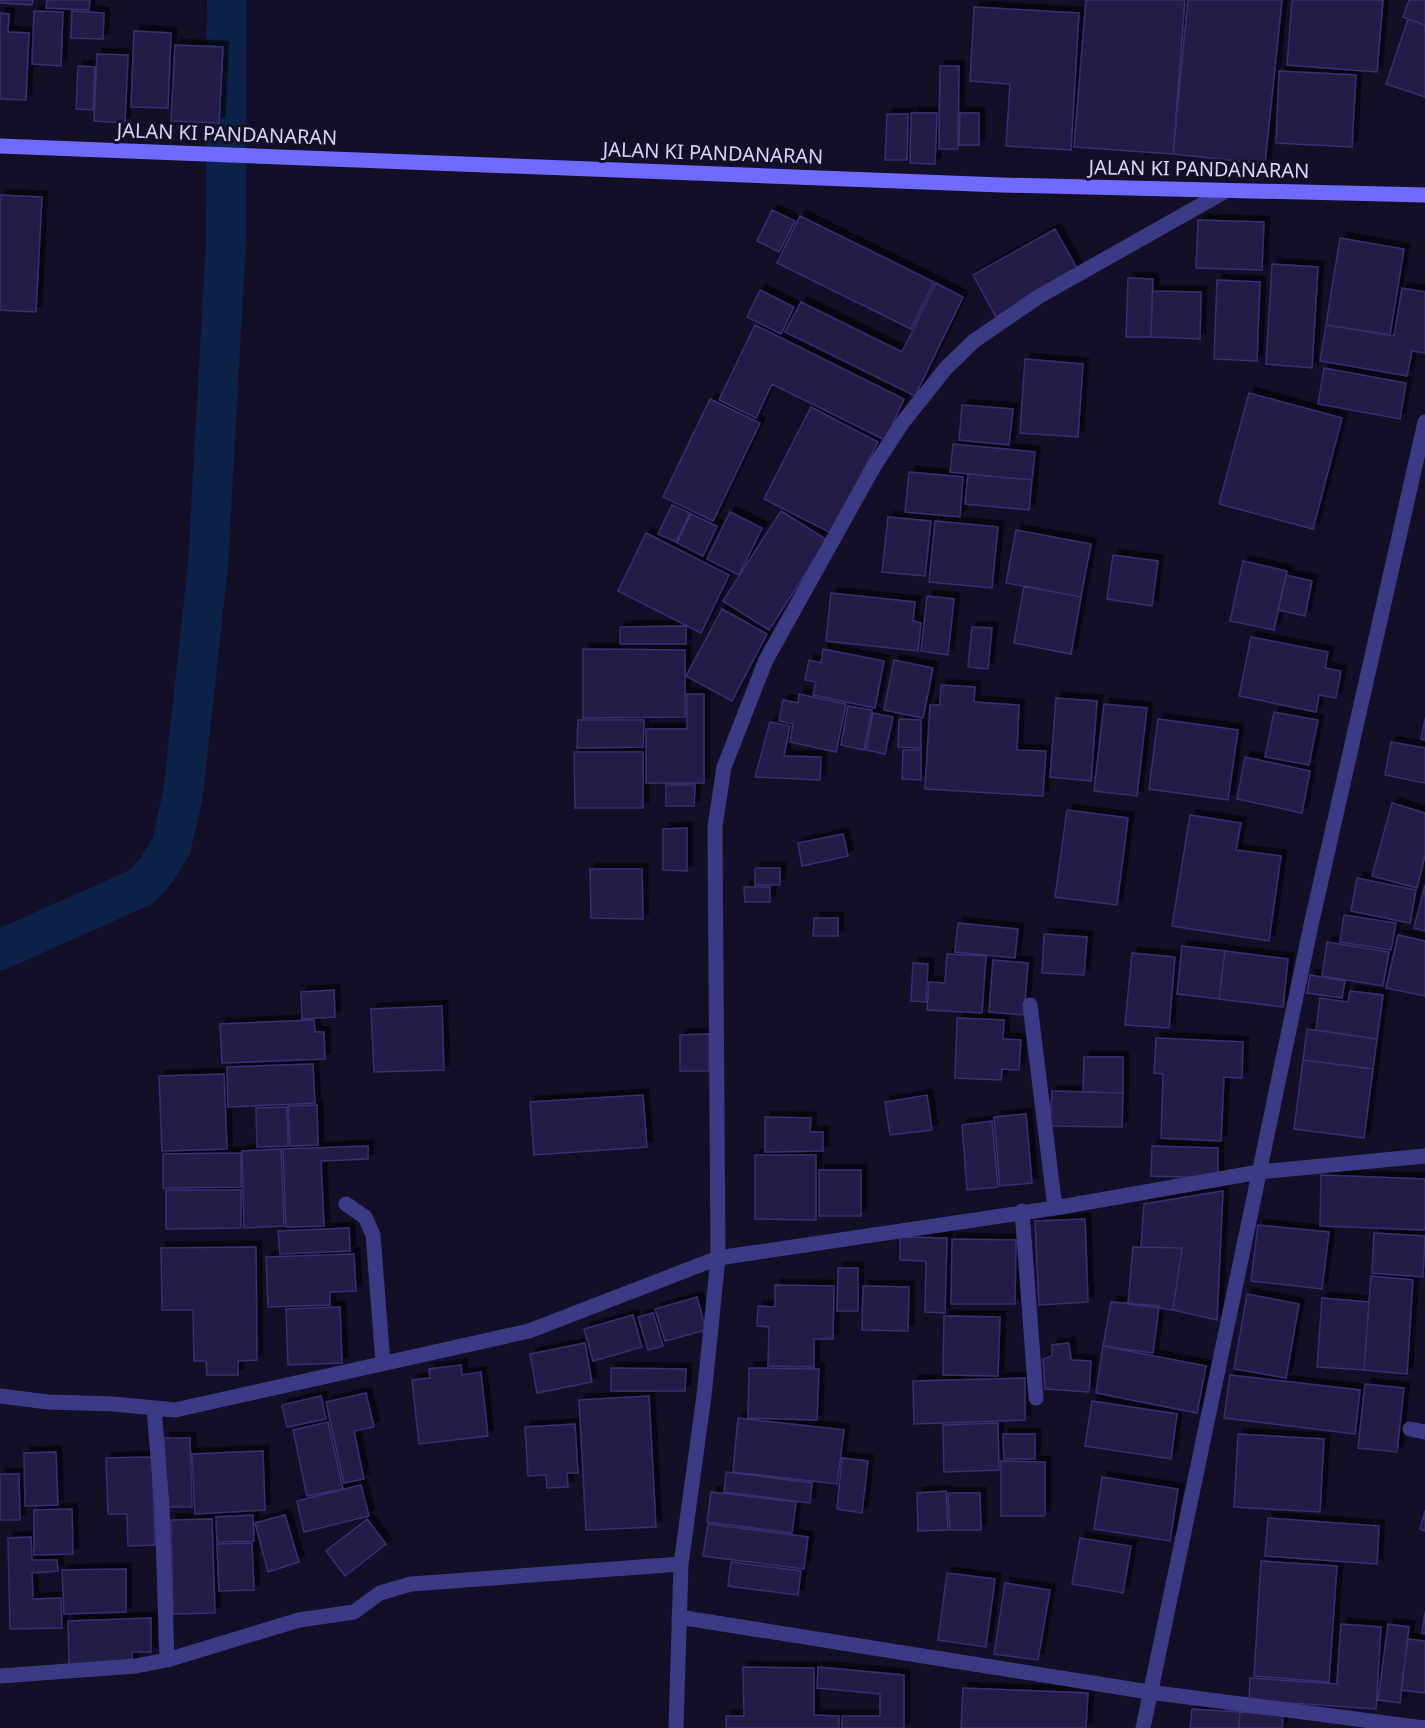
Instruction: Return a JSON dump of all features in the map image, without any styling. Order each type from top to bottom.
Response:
[{"type":"main road","name":"JALAN KI PANDANARAN","points":[[0,146],[1224,192],[1425,195]]},
{"type":"street","points":[[676,1728],[681,1564],[703,1408],[718,1258],[716,811],[724,766],[766,660],[873,468],[903,422],[958,355],[1038,297],[1224,192]]},
{"type":"street","points":[[1143,1728],[1258,1172],[1425,422]]},
{"type":"street","points":[[1030,1005],[1055,1208]]},
{"type":"street","points":[[0,1396],[48,1402],[175,1410],[529,1331],[718,1258],[1022,1211],[1055,1208],[1258,1172],[1425,1156]]},
{"type":"street","points":[[346,1204],[365,1217],[373,1235],[383,1363]]},
{"type":"street","points":[[1022,1211],[1036,1398]]},
{"type":"street","points":[[154,1408],[162,1506],[168,1660]]},
{"type":"street","points":[[0,1676],[136,1666],[168,1660],[299,1620],[354,1612],[380,1593],[411,1584],[681,1564]]},
{"type":"street","points":[[679,1617],[1149,1692],[1425,1728]]},
{"type":"building","points":[[0,0],[33,0],[32,5],[0,3]]},
{"type":"building","points":[[47,0],[90,0],[89,10],[46,8]]},
{"type":"building","points":[[1086,0],[1185,0],[1173,154],[1074,147]]},
{"type":"building","points":[[1188,0],[1282,0],[1265,164],[1173,154]]},
{"type":"building","points":[[1292,0],[1383,0],[1377,72],[1287,65]]},
{"type":"building","points":[[1409,0],[1425,0],[1425,25],[1403,17]]},
{"type":"building","points":[[974,7],[1079,13],[1071,150],[1006,146],[1010,84],[970,81]]},
{"type":"building","points":[[34,11],[63,12],[61,66],[32,64]]},
{"type":"building","points":[[72,11],[104,13],[103,39],[71,38]]},
{"type":"building","points":[[0,13],[9,14],[8,32],[29,33],[26,100],[0,99]]},
{"type":"building","points":[[1408,19],[1425,25],[1425,97],[1386,84]]},
{"type":"building","points":[[134,31],[171,33],[168,108],[131,107]]},
{"type":"building","points":[[175,45],[223,47],[219,123],[171,121]]},
{"type":"building","points":[[97,54],[128,55],[125,123],[94,121]]},
{"type":"building","points":[[78,66],[95,67],[93,110],[76,109]]},
{"type":"building","points":[[940,66],[959,66],[958,149],[939,149]]},
{"type":"building","points":[[1279,71],[1356,75],[1352,147],[1276,143]]},
{"type":"building","points":[[911,113],[937,113],[935,164],[910,163]]},
{"type":"building","points":[[960,113],[979,113],[979,145],[959,145]]},
{"type":"building","points":[[887,114],[908,114],[907,160],[885,160]]},
{"type":"building","points":[[0,195],[42,197],[36,312],[0,310]]},
{"type":"building","points":[[772,210],[795,221],[779,252],[757,241]]},
{"type":"building","points":[[800,216],[934,282],[911,329],[777,263]]},
{"type":"building","points":[[1198,220],[1264,222],[1262,270],[1196,268]]},
{"type":"building","points":[[1055,229],[1078,270],[996,317],[973,275]]},
{"type":"building","points":[[1340,238],[1404,249],[1390,335],[1326,325]]},
{"type":"building","points":[[1272,264],[1318,267],[1312,368],[1266,364]]},
{"type":"building","points":[[1128,278],[1153,279],[1151,337],[1126,337]]},
{"type":"building","points":[[1217,280],[1260,282],[1257,361],[1214,359]]},
{"type":"building","points":[[936,283],[963,297],[915,396],[785,332],[801,302],[902,352]]},
{"type":"building","points":[[1402,288],[1425,292],[1425,353],[1412,351],[1407,376],[1320,361],[1326,325],[1394,336]]},
{"type":"building","points":[[760,290],[794,307],[781,334],[747,317]]},
{"type":"building","points":[[1152,291],[1201,292],[1200,339],[1151,337]]},
{"type":"building","points":[[755,325],[904,399],[885,440],[772,384],[756,418],[719,400]]},
{"type":"building","points":[[1025,359],[1083,364],[1078,437],[1020,433]]},
{"type":"building","points":[[1324,368],[1406,383],[1400,419],[1318,404]]},
{"type":"building","points":[[1249,393],[1342,418],[1313,529],[1219,504]]},
{"type":"building","points":[[710,399],[760,423],[713,521],[663,497]]},
{"type":"building","points":[[962,405],[1013,409],[1009,445],[959,440]]},
{"type":"building","points":[[811,407],[878,442],[831,533],[764,499]]},
{"type":"building","points":[[953,444],[1035,452],[1032,480],[950,472]]},
{"type":"building","points":[[909,472],[963,477],[960,517],[905,512]]},
{"type":"building","points":[[968,474],[1032,480],[1029,510],[965,504]]},
{"type":"building","points":[[672,505],[690,513],[676,542],[658,534]]},
{"type":"building","points":[[781,511],[827,540],[769,630],[723,601]]},
{"type":"building","points":[[730,512],[762,528],[739,575],[707,559]]},
{"type":"building","points":[[691,514],[717,526],[703,556],[677,543]]},
{"type":"building","points":[[888,517],[931,521],[925,576],[882,572]]},
{"type":"building","points":[[935,521],[998,527],[992,588],[929,582]]},
{"type":"building","points":[[1016,530],[1091,544],[1081,597],[1006,583]]},
{"type":"building","points":[[646,533],[729,575],[701,633],[618,591]]},
{"type":"building","points":[[1113,555],[1158,561],[1152,606],[1107,599]]},
{"type":"building","points":[[1243,561],[1287,571],[1274,630],[1230,621]]},
{"type":"building","points":[[1286,575],[1312,581],[1305,616],[1278,610]]},
{"type":"building","points":[[1024,586],[1081,597],[1071,654],[1014,643]]},
{"type":"building","points":[[831,593],[915,602],[913,621],[921,623],[918,651],[826,641]]},
{"type":"building","points":[[927,596],[954,599],[948,655],[921,651]]},
{"type":"building","points":[[722,609],[767,634],[732,701],[686,676]]},
{"type":"building","points":[[686,626],[686,644],[620,644],[620,627]]},
{"type":"building","points":[[972,627],[992,628],[988,669],[968,667]]},
{"type":"building","points":[[1251,637],[1328,652],[1325,668],[1341,671],[1336,698],[1319,695],[1316,712],[1239,696]]},
{"type":"building","points":[[583,649],[685,650],[685,717],[583,718]]},
{"type":"building","points":[[823,649],[884,661],[875,708],[813,695],[816,682],[805,680],[809,660],[821,663]]},
{"type":"building","points":[[894,660],[933,668],[923,718],[884,710]]},
{"type":"building","points":[[941,685],[975,687],[974,702],[1019,705],[1017,750],[1046,751],[1043,796],[925,789],[930,705],[940,705]]},
{"type":"building","points":[[687,694],[704,694],[704,783],[646,783],[646,729],[687,729]]},
{"type":"building","points":[[799,694],[846,704],[836,752],[790,742],[793,724],[779,721],[783,700],[798,703]]},
{"type":"building","points":[[1056,698],[1097,701],[1091,781],[1050,777]]},
{"type":"building","points":[[1104,704],[1147,708],[1137,796],[1094,791]]},
{"type":"building","points":[[848,706],[872,710],[864,750],[841,745]]},
{"type":"building","points":[[1274,712],[1318,720],[1309,765],[1265,757]]},
{"type":"building","points":[[873,713],[893,717],[885,754],[866,750]]},
{"type":"building","points":[[899,719],[921,720],[921,748],[898,747]]},
{"type":"building","points":[[1158,719],[1238,730],[1228,800],[1149,789]]},
{"type":"building","points":[[1425,719],[1425,740],[1421,739]]},
{"type":"building","points":[[578,720],[644,720],[643,747],[577,748]]},
{"type":"building","points":[[770,722],[790,726],[784,756],[821,757],[820,780],[755,777]]},
{"type":"building","points":[[1391,742],[1425,748],[1425,783],[1385,775]]},
{"type":"building","points":[[903,750],[921,750],[921,780],[902,779]]},
{"type":"building","points":[[574,752],[643,752],[643,808],[575,808]]},
{"type":"building","points":[[1245,757],[1310,771],[1302,813],[1237,799]]},
{"type":"building","points":[[666,785],[695,785],[694,806],[666,806]]},
{"type":"building","points":[[1392,803],[1425,813],[1425,856],[1417,888],[1372,876]]},
{"type":"building","points":[[1067,810],[1128,818],[1117,905],[1055,897]]},
{"type":"building","points":[[1190,815],[1241,823],[1236,850],[1281,856],[1269,941],[1172,926]]},
{"type":"building","points":[[687,828],[687,871],[663,870],[663,829]]},
{"type":"building","points":[[843,834],[848,856],[802,866],[798,843]]},
{"type":"building","points":[[755,868],[780,868],[780,885],[755,885]]},
{"type":"building","points":[[590,869],[642,869],[643,919],[591,918]]},
{"type":"building","points":[[1357,878],[1416,890],[1410,923],[1351,911]]},
{"type":"building","points":[[1425,885],[1425,931],[1414,928]]},
{"type":"building","points":[[744,887],[770,887],[770,902],[745,902]]},
{"type":"building","points":[[1344,915],[1396,923],[1391,950],[1340,942]]},
{"type":"building","points":[[814,918],[838,918],[838,936],[813,936]]},
{"type":"building","points":[[958,923],[1018,929],[1015,958],[955,952]]},
{"type":"building","points":[[1044,934],[1087,937],[1084,975],[1042,973]]},
{"type":"building","points":[[1398,935],[1425,941],[1425,996],[1386,988]]},
{"type":"building","points":[[1327,942],[1389,952],[1383,986],[1322,976]]},
{"type":"building","points":[[1182,946],[1225,951],[1219,999],[1177,994]]},
{"type":"building","points":[[1225,951],[1288,959],[1283,1007],[1219,999]]},
{"type":"building","points":[[1132,953],[1175,957],[1169,1028],[1125,1025]]},
{"type":"building","points":[[947,954],[986,956],[982,1013],[927,1010],[929,982],[945,983]]},
{"type":"building","points":[[993,960],[1028,963],[1024,1015],[989,1012]]},
{"type":"building","points":[[913,963],[928,964],[926,1002],[911,1001]]},
{"type":"building","points":[[1310,975],[1345,981],[1342,998],[1307,993]]},
{"type":"building","points":[[334,990],[335,1017],[302,1019],[301,992]]},
{"type":"building","points":[[1350,991],[1383,995],[1377,1039],[1316,1030],[1320,998],[1348,1002]]},
{"type":"building","points":[[442,1006],[444,1070],[374,1072],[371,1009]]},
{"type":"building","points":[[957,1018],[1004,1020],[1003,1039],[1021,1040],[1019,1070],[1002,1069],[1001,1080],[955,1078]]},
{"type":"building","points":[[314,1020],[315,1032],[324,1032],[325,1059],[222,1063],[220,1024]]},
{"type":"building","points":[[1307,1029],[1377,1039],[1373,1069],[1303,1060]]},
{"type":"building","points":[[709,1034],[709,1071],[680,1071],[680,1035]]},
{"type":"building","points":[[1156,1038],[1243,1042],[1242,1078],[1224,1077],[1221,1141],[1161,1138],[1163,1074],[1154,1073]]},
{"type":"building","points":[[1084,1057],[1123,1057],[1123,1093],[1083,1092]]},
{"type":"building","points":[[1303,1060],[1373,1069],[1364,1138],[1294,1129]]},
{"type":"building","points":[[313,1064],[315,1103],[228,1107],[227,1067]]},
{"type":"building","points":[[224,1074],[227,1149],[162,1151],[159,1076]]},
{"type":"building","points":[[1052,1091],[1123,1093],[1122,1127],[1050,1126]]},
{"type":"building","points":[[643,1095],[647,1147],[534,1155],[530,1102]]},
{"type":"building","points":[[927,1095],[932,1130],[890,1135],[885,1102]]},
{"type":"building","points":[[317,1105],[318,1145],[290,1146],[288,1106]]},
{"type":"building","points":[[287,1107],[288,1146],[257,1147],[256,1108]]},
{"type":"building","points":[[1026,1114],[1032,1183],[1000,1186],[994,1117]]},
{"type":"building","points":[[765,1117],[811,1118],[810,1132],[823,1132],[823,1151],[765,1152]]},
{"type":"building","points":[[992,1121],[998,1187],[967,1190],[962,1125]]},
{"type":"building","points":[[368,1146],[368,1159],[321,1161],[324,1226],[286,1227],[283,1149]]},
{"type":"building","points":[[1152,1146],[1218,1148],[1218,1178],[1151,1176]]},
{"type":"building","points":[[281,1149],[284,1226],[244,1228],[242,1151]]},
{"type":"building","points":[[241,1153],[241,1187],[163,1188],[163,1154]]},
{"type":"building","points":[[755,1155],[816,1155],[816,1220],[755,1219]]},
{"type":"building","points":[[819,1170],[861,1170],[861,1216],[819,1216]]},
{"type":"building","points":[[1321,1175],[1425,1179],[1425,1230],[1320,1226]]},
{"type":"building","points":[[166,1190],[241,1190],[241,1228],[166,1229]]},
{"type":"building","points":[[1223,1191],[1217,1320],[1173,1310],[1182,1248],[1141,1247],[1144,1204]]},
{"type":"building","points":[[1085,1219],[1088,1302],[1039,1305],[1035,1221]]},
{"type":"building","points":[[1258,1225],[1329,1232],[1322,1289],[1251,1281]]},
{"type":"building","points":[[349,1228],[350,1251],[280,1254],[278,1231]]},
{"type":"building","points":[[1374,1233],[1425,1236],[1423,1277],[1372,1273]]},
{"type":"building","points":[[900,1237],[947,1238],[945,1313],[925,1312],[926,1261],[900,1260]]},
{"type":"building","points":[[952,1239],[1016,1240],[1015,1304],[951,1304]]},
{"type":"building","points":[[256,1247],[257,1360],[238,1361],[238,1375],[207,1375],[206,1361],[194,1361],[193,1310],[162,1310],[161,1248]]},
{"type":"building","points":[[1133,1247],[1182,1248],[1173,1310],[1128,1304]]},
{"type":"building","points":[[354,1254],[356,1291],[330,1292],[330,1305],[268,1307],[266,1257]]},
{"type":"building","points":[[838,1268],[858,1268],[858,1311],[837,1311]]},
{"type":"building","points":[[1371,1276],[1413,1280],[1407,1374],[1364,1370]]},
{"type":"building","points":[[775,1285],[834,1286],[833,1339],[814,1339],[814,1367],[768,1366],[769,1327],[757,1326],[758,1306],[775,1307]]},
{"type":"building","points":[[863,1286],[909,1287],[908,1331],[862,1330]]},
{"type":"building","points":[[1247,1294],[1299,1304],[1286,1378],[1234,1369]]},
{"type":"building","points":[[697,1297],[706,1330],[665,1341],[655,1309]]},
{"type":"building","points":[[1322,1298],[1369,1302],[1364,1370],[1317,1367]]},
{"type":"building","points":[[1111,1302],[1159,1306],[1153,1353],[1103,1346]]},
{"type":"building","points":[[340,1307],[342,1363],[288,1365],[286,1309]]},
{"type":"building","points":[[653,1313],[663,1346],[648,1350],[638,1317]]},
{"type":"building","points":[[633,1315],[642,1347],[593,1361],[584,1329]]},
{"type":"building","points":[[944,1316],[1000,1317],[998,1376],[943,1375]]},
{"type":"building","points":[[585,1343],[592,1382],[537,1393],[530,1354]]},
{"type":"building","points":[[1069,1343],[1071,1360],[1091,1361],[1089,1392],[1045,1389],[1043,1359],[1052,1356],[1052,1345]]},
{"type":"building","points":[[1103,1346],[1206,1366],[1197,1413],[1096,1393]]},
{"type":"building","points":[[461,1365],[462,1375],[481,1372],[488,1436],[419,1444],[412,1380],[430,1378],[429,1369]]},
{"type":"building","points":[[611,1368],[686,1369],[685,1391],[611,1391]]},
{"type":"building","points":[[749,1368],[819,1369],[817,1420],[748,1418]]},
{"type":"building","points":[[1230,1375],[1360,1390],[1355,1434],[1224,1418]]},
{"type":"building","points":[[1025,1378],[1025,1420],[914,1424],[913,1381]]},
{"type":"building","points":[[1365,1384],[1404,1388],[1397,1452],[1358,1448]]},
{"type":"building","points":[[366,1393],[374,1427],[354,1431],[364,1479],[344,1483],[326,1402]]},
{"type":"building","points":[[321,1396],[326,1419],[287,1427],[282,1405]]},
{"type":"building","points":[[649,1396],[656,1527],[586,1530],[579,1400]]},
{"type":"building","points":[[1092,1401],[1177,1414],[1171,1459],[1085,1446]]},
{"type":"building","points":[[738,1418],[844,1430],[837,1484],[733,1472]]},
{"type":"building","points":[[328,1422],[343,1489],[307,1496],[293,1430]]},
{"type":"building","points":[[998,1423],[999,1470],[944,1472],[943,1425]]},
{"type":"building","points":[[575,1424],[578,1473],[567,1473],[568,1487],[547,1488],[546,1475],[528,1476],[525,1427]]},
{"type":"building","points":[[1003,1434],[1035,1434],[1035,1459],[1004,1459]]},
{"type":"building","points":[[1238,1434],[1324,1439],[1320,1512],[1234,1507]]},
{"type":"building","points":[[164,1438],[190,1438],[192,1507],[166,1507]]},
{"type":"building","points":[[263,1451],[265,1510],[195,1514],[192,1454]]},
{"type":"building","points":[[56,1452],[58,1505],[25,1506],[24,1453]]},
{"type":"building","points":[[152,1457],[155,1545],[128,1546],[127,1514],[108,1514],[106,1458]]},
{"type":"building","points":[[842,1458],[868,1461],[862,1513],[837,1509]]},
{"type":"building","points":[[1001,1461],[1045,1462],[1045,1516],[1001,1516]]},
{"type":"building","points":[[726,1472],[812,1483],[810,1503],[724,1492]]},
{"type":"building","points":[[0,1474],[19,1474],[20,1520],[0,1520]]},
{"type":"building","points":[[1102,1477],[1178,1489],[1170,1541],[1094,1529]]},
{"type":"building","points":[[361,1485],[369,1516],[304,1532],[297,1501]]},
{"type":"building","points":[[946,1491],[948,1530],[918,1531],[917,1493]]},
{"type":"building","points":[[711,1492],[796,1502],[792,1533],[707,1522]]},
{"type":"building","points":[[948,1493],[980,1493],[981,1530],[950,1530]]},
{"type":"building","points":[[72,1509],[73,1554],[34,1555],[34,1510]]},
{"type":"building","points":[[1425,1511],[1425,1531],[1420,1529]]},
{"type":"building","points":[[253,1515],[254,1541],[217,1542],[216,1517]]},
{"type":"building","points":[[285,1515],[299,1562],[268,1572],[255,1523]]},
{"type":"building","points":[[1268,1518],[1379,1526],[1377,1564],[1265,1556]]},
{"type":"building","points":[[212,1519],[215,1613],[173,1614],[171,1520]]},
{"type":"building","points":[[367,1519],[386,1544],[345,1576],[326,1551]]},
{"type":"building","points":[[708,1524],[808,1537],[804,1569],[703,1556]]},
{"type":"building","points":[[31,1537],[32,1560],[57,1560],[58,1571],[32,1573],[33,1599],[61,1598],[62,1628],[10,1629],[8,1538]]},
{"type":"building","points":[[1080,1538],[1131,1546],[1123,1593],[1072,1584]]},
{"type":"building","points":[[252,1543],[254,1590],[219,1591],[217,1544]]},
{"type":"building","points":[[1261,1561],[1337,1566],[1329,1682],[1254,1676]]},
{"type":"building","points":[[731,1562],[801,1571],[798,1595],[728,1586]]},
{"type":"building","points":[[126,1569],[126,1612],[64,1614],[62,1570]]},
{"type":"building","points":[[947,1573],[995,1579],[986,1647],[938,1640]]},
{"type":"building","points":[[1005,1583],[1050,1590],[1038,1660],[994,1654]]},
{"type":"building","points":[[1425,1612],[1425,1634],[1422,1633]]},
{"type":"building","points":[[151,1618],[151,1652],[132,1652],[132,1666],[69,1667],[68,1621]]},
{"type":"building","points":[[1341,1624],[1381,1627],[1376,1709],[1249,1700],[1250,1678],[1337,1684]]},
{"type":"building","points":[[1388,1624],[1409,1627],[1400,1703],[1378,1700]]},
{"type":"building","points":[[1408,1639],[1425,1641],[1425,1693],[1401,1690]]},
{"type":"building","points":[[743,1667],[814,1668],[814,1715],[839,1716],[839,1728],[726,1728],[726,1716],[744,1716]]},
{"type":"building","points":[[818,1667],[904,1675],[904,1728],[842,1728],[842,1716],[880,1716],[880,1694],[817,1688]]},
{"type":"building","points":[[963,1688],[1088,1693],[1086,1728],[961,1728]]},
{"type":"building","points":[[1192,1709],[1240,1712],[1239,1728],[1190,1728]]},
{"type":"building","points":[[1240,1712],[1283,1716],[1282,1728],[1239,1728]]},
{"type":"waterway","points":[[0,950],[141,887],[155,872],[171,847],[183,794],[208,565],[226,241],[227,0]]}]
